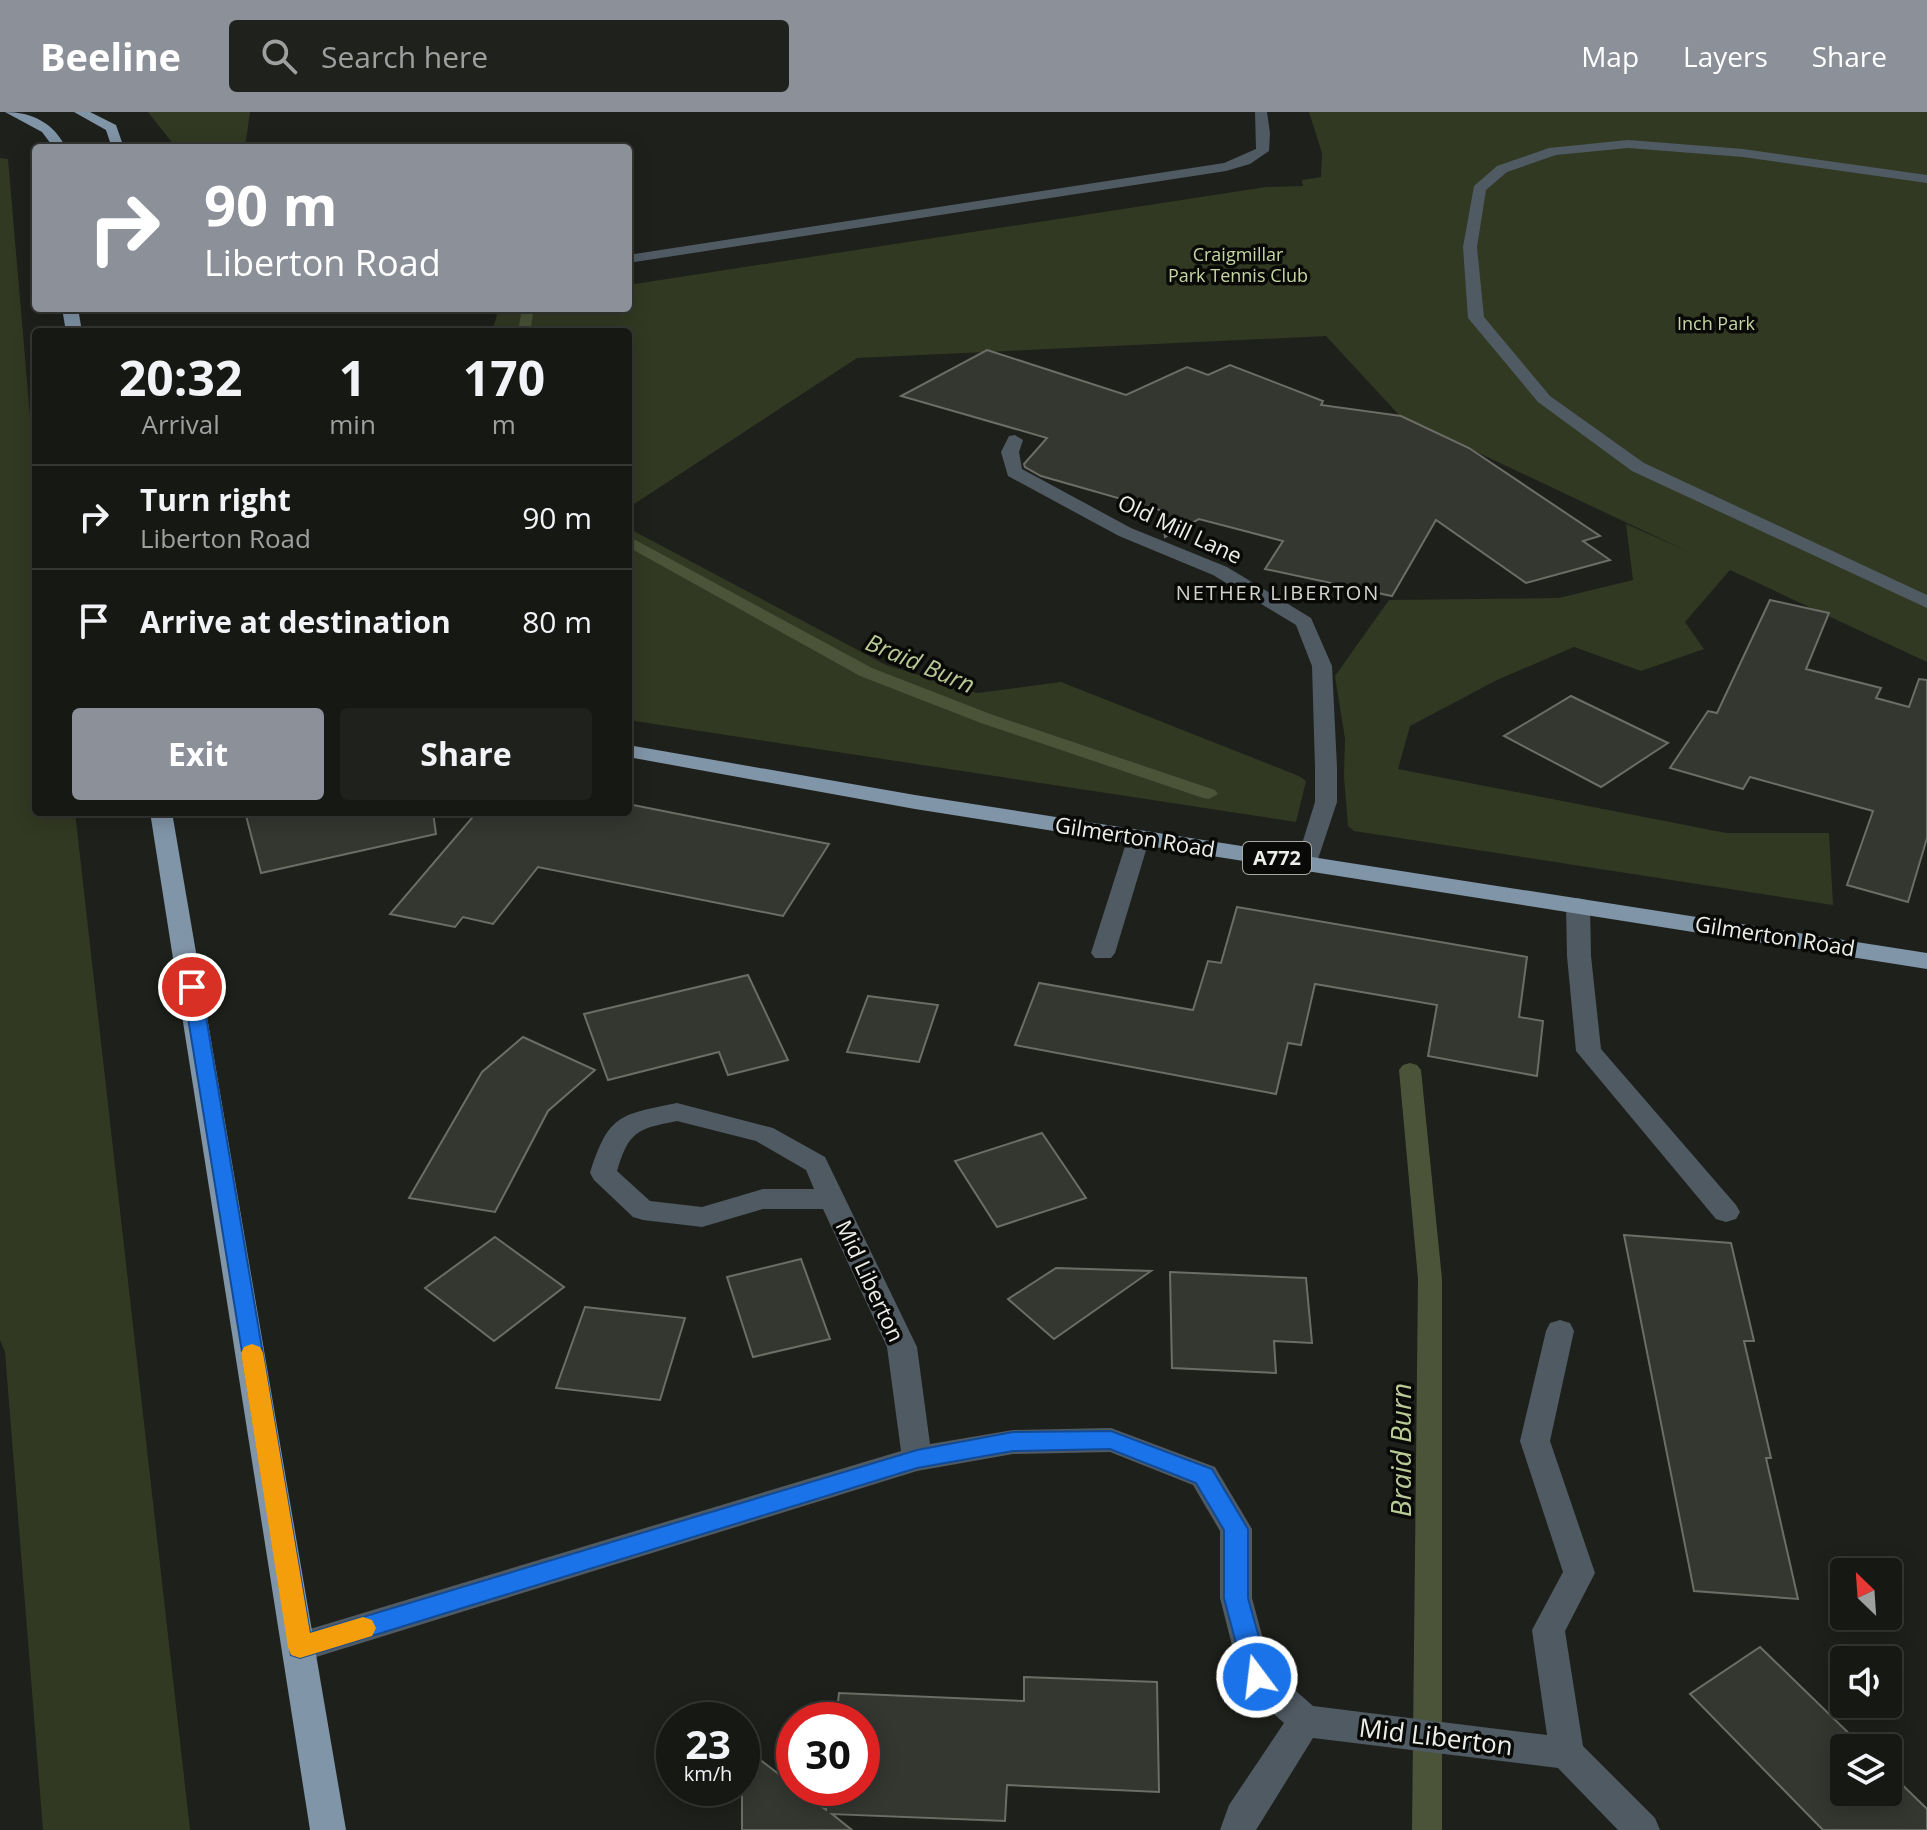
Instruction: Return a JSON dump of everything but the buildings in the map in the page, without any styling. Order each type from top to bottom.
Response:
[{"type":"main road","points":[[11,112],[27,117],[54,134],[58,144]]},
{"type":"main road","points":[[80,112],[92,114],[112,128],[117,144]]},
{"type":"main road","name":"Gilmerton Road","points":[[632,752],[915,802],[1927,961]]},
{"type":"main road","points":[[162,816],[328,1830]]},
{"type":"street","points":[[632,258],[1226,167],[1262,151],[1264,133],[1261,112]]},
{"type":"street","points":[[1927,179],[1743,153],[1628,144],[1554,151],[1502,169],[1479,189],[1470,247],[1476,318],[1544,399],[1638,467],[1927,602]]},
{"type":"street","name":"Old Mill Lane","points":[[1015,440],[1010,452],[1014,472],[1125,532],[1220,571],[1304,622],[1322,666],[1326,779],[1326,802],[1307,863]]},
{"type":"street","points":[[1103,953],[1139,837]]},
{"type":"street","points":[[1578,905],[1579,956],[1589,1051],[1726,1212]]},
{"type":"street","name":"Mid Liberton","points":[[833,1199],[763,1199],[702,1217],[643,1210],[603,1173],[614,1138],[638,1120],[677,1112],[764,1134],[816,1164],[833,1199],[902,1347],[917,1459]]},
{"type":"street","points":[[1560,1331],[1535,1441],[1579,1573],[1548,1630],[1567,1753],[1642,1830]]},
{"type":"street","points":[[300,1647],[917,1459],[1013,1442],[1111,1440],[1204,1476],[1236,1529],[1236,1598],[1257,1677],[1305,1721],[1241,1817],[1238,1830]]},
{"type":"street","name":"Mid Liberton","points":[[1305,1721],[1567,1753]]},
{"type":"green space","points":[[148,112],[250,112],[246,144],[173,144]]},
{"type":"green space","points":[[1309,112],[1927,112],[1927,662],[1730,570],[1685,622],[1704,649],[1641,671],[1574,647],[1497,680],[1410,726],[1398,769],[1726,833],[1829,833],[1833,905],[1354,831],[1348,826],[1345,739],[1335,676],[1389,600],[1559,598],[1633,580],[1626,524],[1689,552],[1400,416],[1326,336],[857,358],[632,505],[632,328],[493,328],[498,312],[632,312],[632,284],[1266,187],[1303,186],[1302,180],[1321,177],[1322,153]]},
{"type":"green space","points":[[0,158],[8,159],[32,439],[32,816],[75,816],[190,1830],[43,1830],[5,1352],[0,1340]]},
{"type":"green space","points":[[632,530],[886,665],[977,693],[1061,682],[1299,776],[1306,781],[1296,822],[632,721]]},
{"type":"waterway","name":"Braid Burn","points":[[525,328],[527,312]]},
{"type":"waterway","name":"Braid Burn","points":[[632,543],[866,672],[987,719],[1209,794]]},
{"type":"waterway","name":"Braid Burn","points":[[1410,1070],[1430,1279],[1427,1830]]},
{"type":"slow traffic","points":[[252,1353],[300,1647],[363,1628]]},
{"type":"district","name":"NETHER LIBERTON","points":[[1278,593]]},
{"type":"route","points":[[192,987],[300,1647],[917,1459],[1013,1442],[1111,1440],[1204,1476],[1236,1529],[1236,1598],[1257,1677]]},
{"type":"park label","name":"Craigmillar Park Tennis Club","points":[[1238,265]]},
{"type":"park label","name":"Inch Park","points":[[1716,324]]}]
